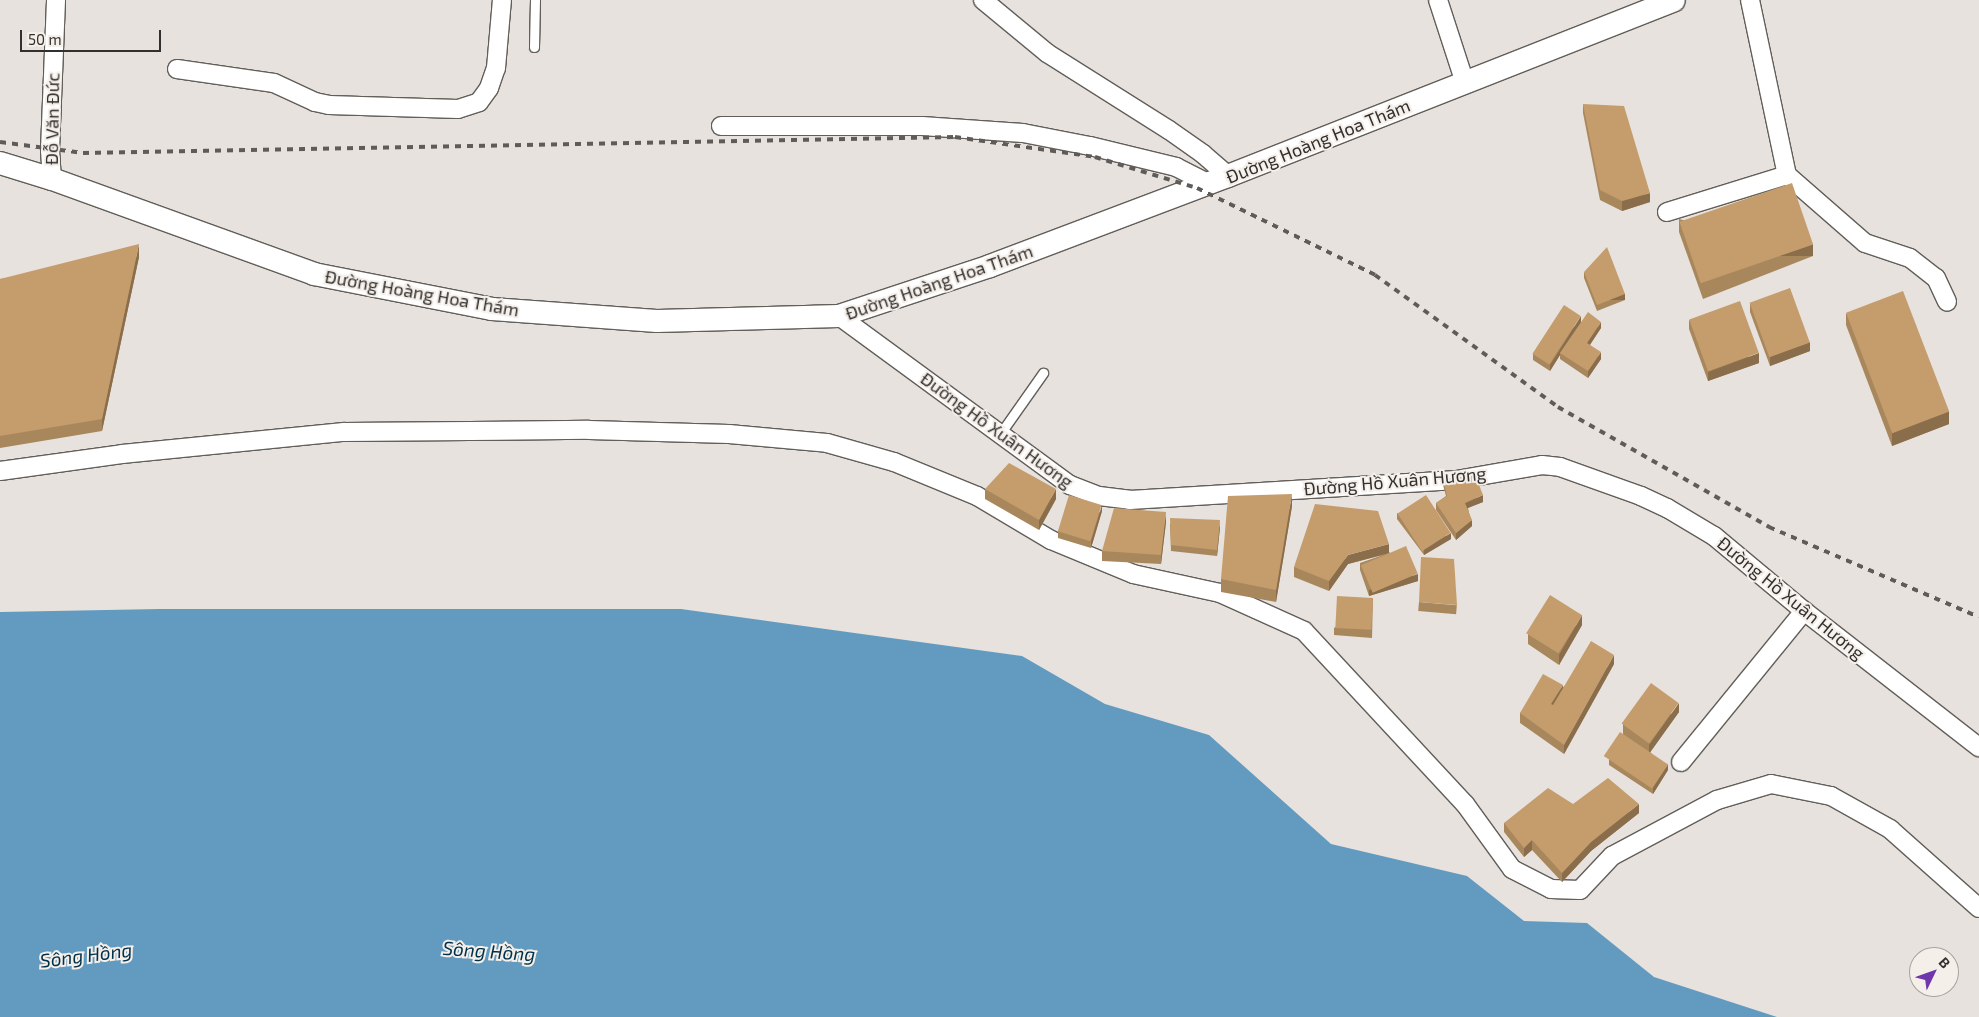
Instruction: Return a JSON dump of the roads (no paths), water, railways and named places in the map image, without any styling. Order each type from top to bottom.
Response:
[{"type":"street","name":"Đỗ Văn Đức","points":[[52,179],[50,150],[56,0]]},
{"type":"street","points":[[177,70],[274,83],[315,102],[329,105],[458,109],[479,102],[489,88],[494,76],[502,0]]},
{"type":"street","points":[[982,0],[1047,52],[1203,154],[1219,180]]},
{"type":"street","points":[[1438,0],[1464,83]]},
{"type":"street","name":"Đường Hoàng Hoa Thám","points":[[0,163],[52,179],[314,274],[492,309],[657,321],[839,316],[990,266],[1219,180],[1674,0]]},
{"type":"street","points":[[1750,0],[1788,175],[1865,243],[1910,258],[1936,278],[1947,302]]},
{"type":"street","points":[[721,126],[922,126],[1023,133],[1090,146],[1176,167],[1219,180]]},
{"type":"street","points":[[1667,212],[1788,175]]},
{"type":"street","name":"Đường Hồ Xuân Hương","points":[[839,316],[1070,485],[1085,492],[1115,499],[1456,480],[1533,466],[1560,467],[1641,496],[1692,522],[1744,558],[1804,611],[1979,747]]},
{"type":"street","points":[[0,472],[122,454],[344,432],[589,430],[729,434],[827,443],[894,462],[977,496],[1051,540],[1133,574],[1220,593],[1304,631],[1466,804],[1512,869],[1551,889],[1580,890],[1612,856],[1717,800],[1771,784],[1831,796],[1890,829],[1979,908]]},
{"type":"street","points":[[1681,762],[1804,611]]},
{"type":"lane","points":[[534,47],[535,0]]},
{"type":"lane","points":[[1000,434],[1043,373]]},
{"type":"water","name":"Sông Hồng","points":[[159,609],[681,609],[1022,656],[1105,704],[1209,735],[1331,844],[1467,876],[1524,921],[1587,923],[1654,977],[1777,1017],[0,1017],[0,612]]},
{"type":"railway","points":[[0,142],[83,153],[955,137],[1095,157],[1197,188],[1375,275],[1558,407],[1769,527],[1979,617]]}]
